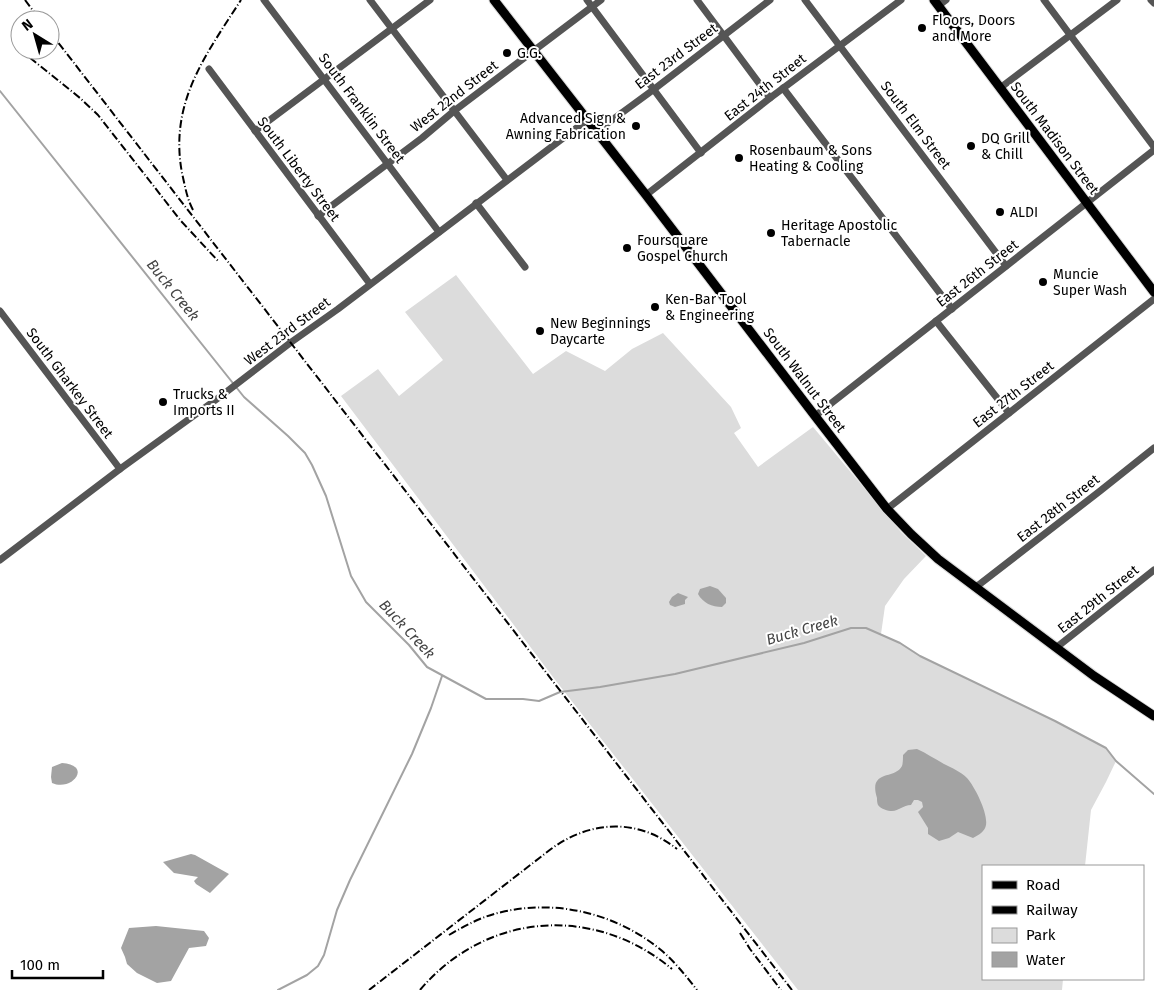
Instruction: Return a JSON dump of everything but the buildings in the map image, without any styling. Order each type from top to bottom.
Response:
[{"type":"main road","name":"South Walnut Street","points":[[494,0],[896,520],[923,546],[1094,676],[1154,716]]},
{"type":"main road","name":"South Madison Street","points":[[939,2],[1000,88],[1154,292]]},
{"type":"street","name":"South Franklin Street","points":[[264,0],[439,232]]},
{"type":"street","points":[[370,0],[507,180]]},
{"type":"street","points":[[255,131],[430,0]]},
{"type":"street","points":[[587,0],[701,153]]},
{"type":"street","name":"West 22nd Street","points":[[318,216],[600,0]]},
{"type":"street","points":[[697,0],[770,98]]},
{"type":"street","name":"East 23rd Street","points":[[597,131],[770,0]]},
{"type":"street","name":"South Elm Street","points":[[805,0],[1006,266]]},
{"type":"street","name":"East 24th Street","points":[[646,195],[783,88],[901,0]]},
{"type":"street","points":[[1044,0],[1154,148]]},
{"type":"street","points":[[1000,88],[1117,0]]},
{"type":"street","name":"South Liberty Street","points":[[209,68],[370,284]]},
{"type":"street","points":[[783,88],[952,309]]},
{"type":"street","name":"West 23rd Street","points":[[0,560],[587,120]]},
{"type":"street","name":"East 26th Street","points":[[815,416],[1087,203],[1154,148]]},
{"type":"street","points":[[476,203],[525,266]]},
{"type":"street","name":"East 27th Street","points":[[887,509],[1154,299]]},
{"type":"street","name":"South Gharkey Street","points":[[0,311],[120,469]]},
{"type":"street","points":[[936,321],[1009,413]]},
{"type":"street","name":"East 28th Street","points":[[976,586],[1154,448]]},
{"type":"street","name":"East 29th Street","points":[[1058,648],[1154,570]]},
{"type":"green space","points":[[456,275],[533,374],[566,351],[605,371],[632,349],[663,333],[731,407],[741,428],[734,433],[758,467],[813,427],[901,532],[926,556],[904,579],[885,606],[881,634],[920,656],[1106,748],[1116,761],[1091,810],[1085,865],[982,865],[982,980],[1063,980],[1062,990],[798,990],[556,681],[341,396],[378,369],[399,396],[443,360],[405,312]]},
{"type":"water","points":[[710,586],[718,589],[726,598],[726,603],[722,607],[708,604],[698,594],[700,589]]},
{"type":"water","points":[[678,593],[688,597],[685,600],[685,604],[675,607],[670,605],[669,602],[672,597]]},
{"type":"water","points":[[917,749],[967,778],[980,800],[985,814],[986,825],[983,831],[973,838],[958,832],[949,838],[939,841],[928,834],[928,828],[918,812],[923,807],[922,802],[914,800],[911,805],[892,811],[885,810],[878,805],[875,789],[876,783],[884,776],[899,770],[902,766],[903,755],[908,750]]},
{"type":"water","points":[[62,763],[76,768],[78,773],[76,777],[66,784],[52,783],[52,767]]},
{"type":"water","points":[[191,854],[229,874],[210,893],[196,884],[194,881],[198,877],[174,873],[163,862]]},
{"type":"water","points":[[156,926],[204,931],[209,938],[206,946],[189,948],[171,981],[157,983],[137,973],[127,964],[121,948],[129,928]]},
{"type":"waterway","name":"Buck Creek","points":[[0,91],[244,397],[305,453],[326,496],[351,576],[366,602],[409,645],[427,667],[486,699],[539,701],[560,692],[675,674],[804,643],[851,628],[866,628],[900,643],[920,656],[1055,721],[1106,748],[1116,761],[1154,794]]},
{"type":"waterway","points":[[278,990],[307,975],[318,966],[324,955],[337,910],[412,754],[442,676]]},
{"type":"railway","points":[[25,0],[32,10]]},
{"type":"railway","points":[[193,210],[182,173],[179,148],[185,102],[203,61],[241,0]]},
{"type":"railway","points":[[60,45],[792,990]]},
{"type":"railway","points":[[33,60],[98,115],[181,221],[219,262]]},
{"type":"railway","points":[[369,990],[566,839],[582,832],[614,826],[646,832],[662,839],[677,849]]},
{"type":"railway","points":[[449,935],[468,924],[488,916],[523,908],[544,907],[586,913],[606,919],[644,937],[671,959],[697,990]]},
{"type":"railway","points":[[420,990],[447,964],[476,945],[508,932],[542,926],[575,927],[609,934],[641,948],[672,969]]},
{"type":"railway","points":[[740,933],[781,990]]},
{"type":"place","name":"Floors, Doors and More","points":[[922,28]]},
{"type":"place","name":"G.G.","points":[[507,53]]},
{"type":"place","name":"Advanced Sign & Awning Fabrication","points":[[636,126]]},
{"type":"place","name":"DQ Grill & Chill","points":[[971,146]]},
{"type":"place","name":"Rosenbaum & Sons Heating & Cooling","points":[[739,158]]},
{"type":"place","name":"ALDI","points":[[1000,212]]},
{"type":"place","name":"Heritage Apostolic Tabernacle","points":[[771,233]]},
{"type":"place","name":"Foursquare Gospel Church","points":[[627,248]]},
{"type":"place","name":"Muncie Super Wash","points":[[1043,282]]},
{"type":"place","name":"Ken-Bar Tool & Engineering","points":[[655,307]]},
{"type":"place","name":"New Beginnings Daycarte","points":[[540,331]]},
{"type":"place","name":"Trucks & Imports II","points":[[163,402]]}]
